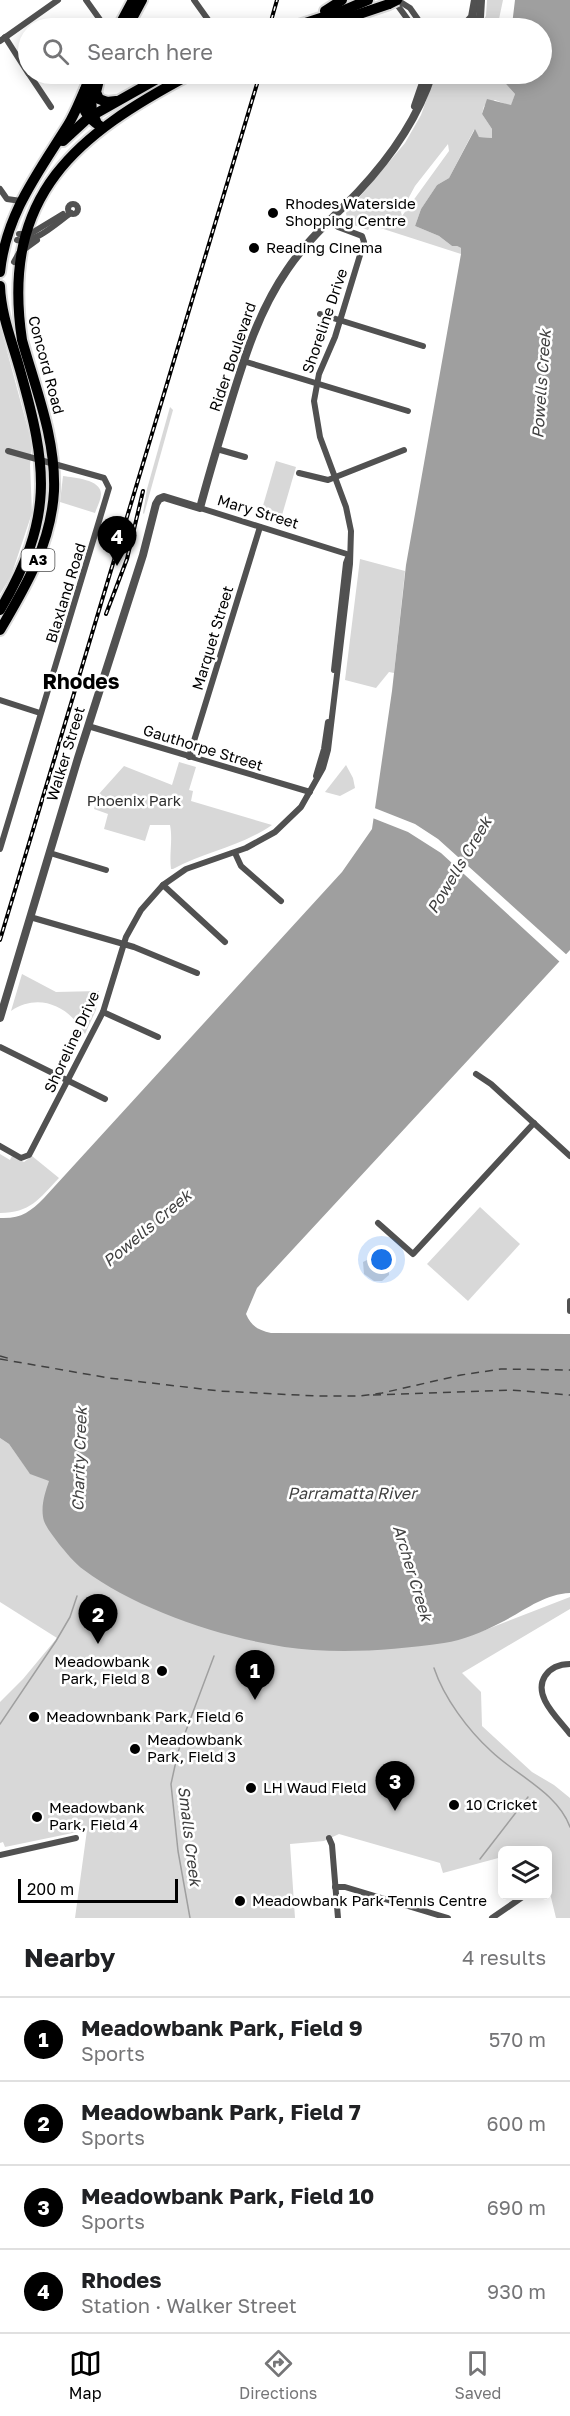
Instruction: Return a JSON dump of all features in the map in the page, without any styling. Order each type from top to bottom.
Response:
[{"type":"main road","points":[[125,18],[133,0]]},
{"type":"main road","points":[[128,18],[142,0]]},
{"type":"main road","points":[[308,18],[327,10],[342,0]]},
{"type":"main road","points":[[319,18],[368,0]]},
{"type":"main road","points":[[350,18],[395,4]]},
{"type":"main road","points":[[369,18],[381,14],[395,4]]},
{"type":"main road","points":[[0,272],[2,248],[21,201],[91,84]]},
{"type":"main road","points":[[92,84],[83,105],[100,126]]},
{"type":"main road","points":[[96,84],[99,99],[107,102],[116,101]]},
{"type":"main road","points":[[42,163],[71,132],[90,116],[147,84]]},
{"type":"main road","name":"A3","points":[[100,126],[172,84]]},
{"type":"main road","name":"Concord Road","points":[[0,630],[28,583],[41,552],[53,500],[53,463],[49,435],[17,320],[13,287],[18,237],[24,218],[38,190],[61,160],[100,126]]},
{"type":"main road","points":[[7,232],[18,237]]},
{"type":"main road","name":"Concord Road","points":[[0,286],[5,321],[32,414],[41,460],[40,510],[33,542],[19,579],[0,610]]},
{"type":"street","points":[[32,18],[58,0]]},
{"type":"street","points":[[86,0],[100,18]]},
{"type":"street","points":[[194,0],[207,18]]},
{"type":"street","points":[[468,18],[471,0]]},
{"type":"street","points":[[471,18],[476,0]]},
{"type":"street","points":[[478,18],[481,13],[481,0]]},
{"type":"street","points":[[395,4],[406,18]]},
{"type":"street","points":[[395,4],[408,18]]},
{"type":"street","points":[[395,4],[410,8],[417,18]]},
{"type":"street","points":[[18,28],[2,39],[18,59]]},
{"type":"street","points":[[36,84],[51,107]]},
{"type":"street","name":"Rider Boulevard","points":[[411,119],[423,84]]},
{"type":"street","name":"Rider Boulevard","points":[[200,508],[243,361],[263,310],[278,284],[308,242],[369,180],[423,100],[429,84]]},
{"type":"street","points":[[0,189],[7,199],[21,201]]},
{"type":"street","points":[[70,212],[30,240],[18,237],[27,235],[70,212]]},
{"type":"street","points":[[24,218],[28,227],[39,229]]},
{"type":"street","name":"Shoreline Drive","points":[[0,1146],[21,1158],[26,1158],[103,1012],[124,944],[136,916],[163,885],[197,864],[255,844],[283,826],[310,792],[317,779],[325,741],[346,563],[350,555],[349,517],[317,423],[314,401],[316,383],[341,321],[364,242],[362,236],[338,227],[330,220]]},
{"type":"street","points":[[14,262],[19,253],[44,236],[55,224]]},
{"type":"street","points":[[320,314],[423,346]]},
{"type":"street","points":[[243,361],[408,411]]},
{"type":"street","points":[[217,449],[245,457]]},
{"type":"street","points":[[299,473],[326,480],[404,450]]},
{"type":"street","points":[[8,451],[53,463]]},
{"type":"street","name":"Blaxland Road","points":[[0,849],[109,488],[104,478],[53,463]]},
{"type":"street","name":"Mary Street","points":[[159,499],[167,498],[350,555]]},
{"type":"street","name":"Walker Street","points":[[0,1018],[88,726],[143,555],[154,508],[159,499]]},
{"type":"street","name":"Marquet Street","points":[[189,757],[260,527]]},
{"type":"street","points":[[0,700],[40,713]]},
{"type":"street","name":"Gauthorpe Street","points":[[88,726],[310,792]]},
{"type":"street","points":[[50,853],[106,870]]},
{"type":"street","points":[[234,853],[241,866],[281,902]]},
{"type":"street","points":[[163,885],[225,942]]},
{"type":"street","points":[[30,917],[124,944],[197,973]]},
{"type":"street","points":[[103,1012],[158,1037]]},
{"type":"street","points":[[0,1047],[105,1099]]},
{"type":"street","points":[[476,1074],[491,1084],[570,1156]]},
{"type":"street","points":[[378,1223],[412,1254],[534,1123]]},
{"type":"street","points":[[570,1301],[570,1311]]},
{"type":"street","points":[[570,1664],[554,1667],[543,1680],[542,1687],[546,1702],[570,1734]]},
{"type":"street","points":[[0,1855],[76,1838]]},
{"type":"street","points":[[329,1838],[332,1845],[338,1918]]},
{"type":"street","points":[[335,1887],[345,1887],[448,1918]]},
{"type":"street","points":[[492,1918],[518,1900]]},
{"type":"green space","points":[[487,0],[503,0],[499,18],[485,18]]},
{"type":"green space","points":[[432,84],[506,84],[515,94],[511,106],[495,100],[484,106],[482,114],[492,129],[492,138],[479,137],[474,130],[449,178],[437,185],[421,209],[415,226],[439,236],[452,246],[461,248],[461,254],[371,225],[368,230],[348,223],[346,213],[405,143],[421,115]],"holes":[[[448,144],[449,151],[402,216],[401,212],[415,186]]]},
{"type":"green space","points":[[0,325],[32,444],[30,465],[32,513],[11,576],[0,594]]},
{"type":"green space","points":[[170,407],[173,410],[144,514],[147,489]]},
{"type":"green space","points":[[276,461],[296,467],[280,522],[260,516]]},
{"type":"green space","points":[[63,476],[86,480],[97,485],[101,494],[95,513],[60,502]]},
{"type":"green space","points":[[360,559],[405,571],[394,673],[389,672],[376,688],[345,680]]},
{"type":"green space","name":"Phoenix Park","points":[[179,762],[196,767],[189,790],[193,791],[191,801],[272,825],[248,839],[173,869],[171,869],[170,825],[150,825],[145,841],[104,829],[108,814],[94,809],[98,795],[124,766],[172,785]]},
{"type":"green space","points":[[346,765],[355,788],[340,796],[325,792]]},
{"type":"green space","points":[[22,974],[56,992],[99,991],[96,1010],[85,1034],[71,1016],[52,1005],[32,1003],[11,1011]]},
{"type":"green space","points":[[0,1154],[10,1160],[12,1156],[24,1162],[32,1156],[59,1178],[27,1207],[0,1213]]},
{"type":"green space","points":[[480,1207],[520,1244],[468,1301],[427,1264]]},
{"type":"green space","points":[[373,1257],[387,1265],[389,1275],[382,1281],[374,1281],[364,1274],[363,1262]]},
{"type":"green space","points":[[0,1438],[9,1444],[29,1472],[480,1632],[570,1597],[570,1609],[462,1673],[481,1692],[482,1726],[532,1772],[570,1798],[570,1918],[556,1918],[552,1900],[552,1846],[498,1846],[498,1858],[443,1873],[440,1863],[339,1834],[324,1841],[290,1844],[295,1918],[75,1918],[87,1830],[5,1847],[3,1842],[0,1843],[0,1702],[23,1679],[57,1638],[0,1602]]},
{"type":"water","name":"Parramatta River","points":[[515,0],[570,0],[570,950],[257,1288],[246,1314],[256,1327],[271,1333],[570,1334],[570,1593],[542,1600],[487,1630],[451,1642],[362,1651],[285,1647],[224,1634],[163,1613],[134,1600],[107,1586],[80,1567],[49,1530],[44,1521],[43,1500],[49,1481],[30,1474],[9,1444],[0,1438],[0,1218],[25,1214],[44,1198],[342,872],[372,829],[392,691],[406,565],[461,254],[461,248],[452,246],[439,236],[415,226],[421,209],[437,185],[449,178],[475,129],[479,137],[492,138],[492,129],[482,114],[487,99],[511,105],[515,94],[506,84],[552,84],[552,18],[513,18]]},
{"type":"pier","points":[[372,807],[415,824],[438,839],[568,956],[561,963],[441,853],[408,832],[370,817]]},
{"type":"waterway","name":"Charity Creek","points":[[0,1724],[56,1641],[70,1617],[77,1596]]},
{"type":"waterway","name":"Smalls Creek","points":[[190,1918],[178,1851],[171,1784],[178,1752],[214,1656]]},
{"type":"waterway","name":"Archer Creek","points":[[434,1668],[450,1702],[474,1733],[501,1760],[546,1794],[556,1804],[570,1827]]},
{"type":"waterway","points":[[480,1859],[528,1797]]},
{"type":"ferry route","points":[[0,1356],[11,1359]]},
{"type":"ferry route","points":[[0,1359],[109,1378],[219,1391],[317,1396],[359,1396],[382,1393],[461,1375],[501,1369],[570,1370]]},
{"type":"ferry route","points":[[373,1395],[511,1390],[570,1395]]},
{"type":"railway","points":[[272,18],[277,0]]},
{"type":"railway","points":[[0,940],[257,84]]},
{"type":"railway","points":[[106,614],[127,559],[143,491]]},
{"type":"place","name":"Rhodes Waterside Shopping Centre","points":[[273,213]]},
{"type":"place","name":"Reading Cinema","points":[[254,248]]},
{"type":"place","name":"Rhodes","points":[[117,566]]},
{"type":"place","name":"Meadowbank Park, Field 7","points":[[98,1644]]},
{"type":"place","name":"Meadowbank Park, Field 8","points":[[162,1671]]},
{"type":"place","name":"Meadowbank Park, Field 9","points":[[255,1700]]},
{"type":"place","name":"Meadownbank Park, Field 6","points":[[34,1717]]},
{"type":"place","name":"Meadowbank Park, Field 3","points":[[135,1749]]},
{"type":"place","name":"LH Waud Field","points":[[251,1788]]},
{"type":"place","name":"10 Cricket","points":[[454,1805]]},
{"type":"place","name":"Meadowbank Park, Field 10","points":[[395,1811]]},
{"type":"place","name":"Meadowbank Park, Field 4","points":[[37,1817]]},
{"type":"place","name":"Meadowbank Park Tennis Centre","points":[[240,1901]]},
{"type":"district","name":"Rhodes","points":[[81,682]]},
{"type":"water label","name":"Powells Creek","points":[[541,384]]},
{"type":"water label","name":"Powells Creek","points":[[459,865]]},
{"type":"water label","name":"Powells Creek","points":[[147,1228]]}]
